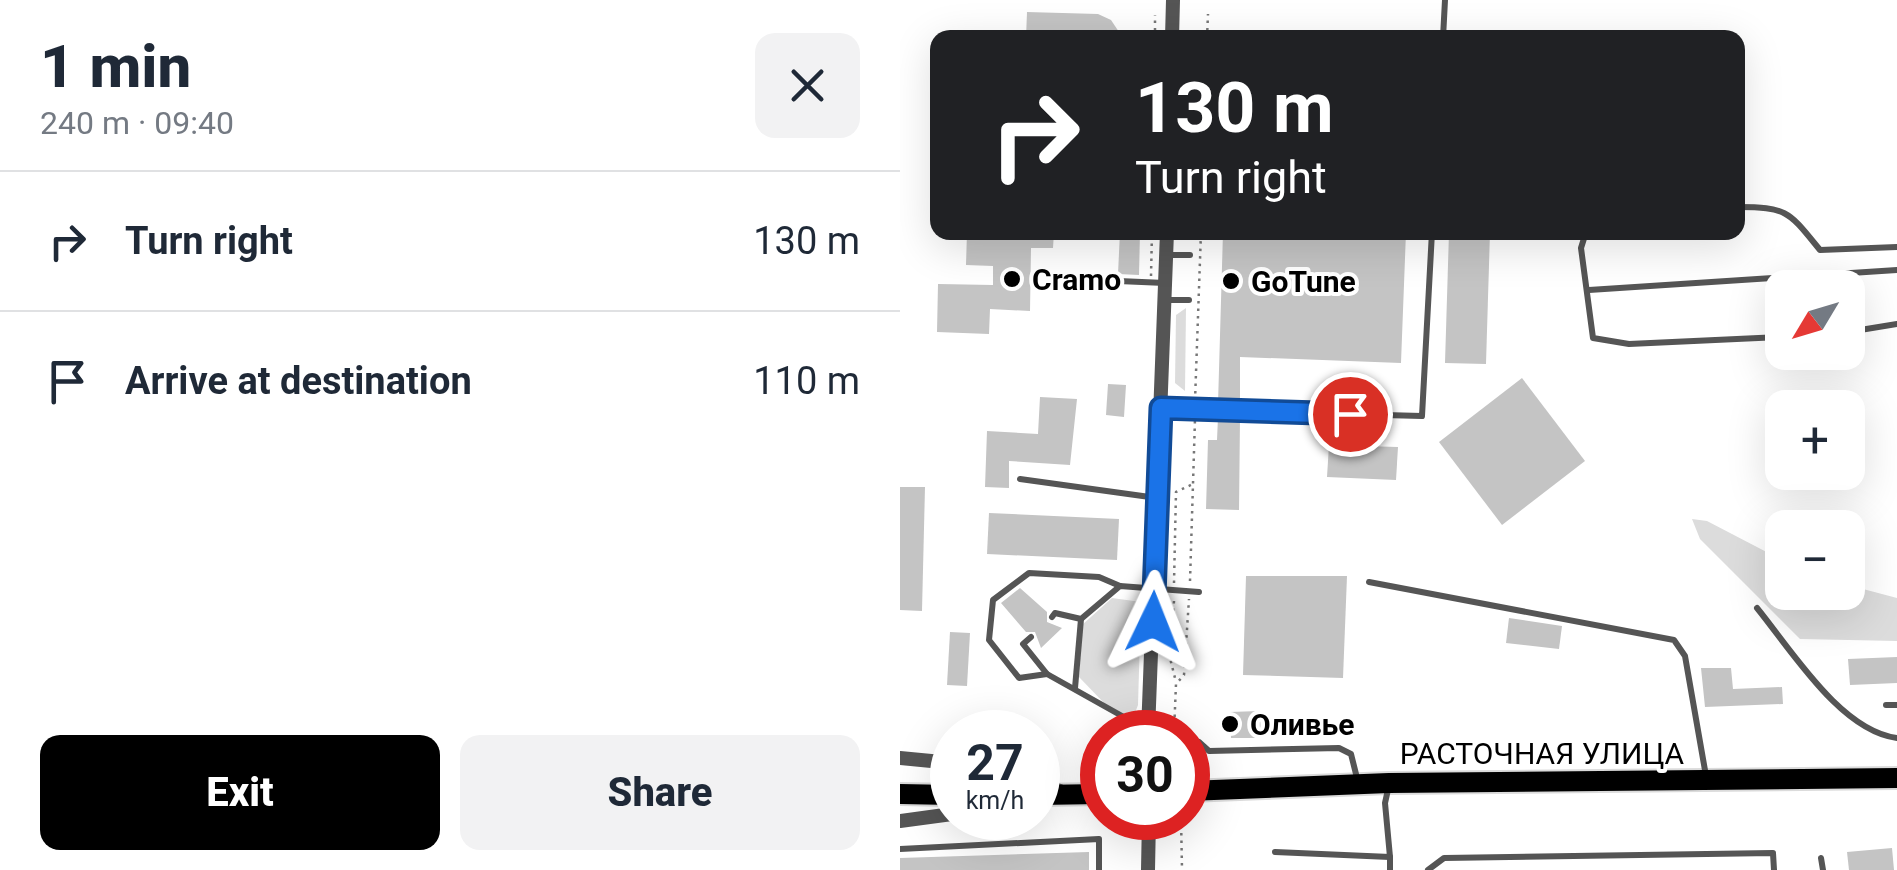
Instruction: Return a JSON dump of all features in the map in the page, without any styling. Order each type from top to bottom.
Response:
[{"type":"main road","name":"РАСТОЧНАЯ УЛИЦА","points":[[1210,790],[1389,783],[1897,778]]},
{"type":"main road","points":[[900,794],[930,795]]},
{"type":"main road","points":[[1060,796],[1080,795]]},
{"type":"street","points":[[1172,0],[1172,30]]},
{"type":"street","points":[[1149,710],[1166,300],[1158,283],[1167,255],[1167,240]]},
{"type":"street","points":[[900,758],[930,761]]},
{"type":"street","points":[[1060,791],[1070,795]]},
{"type":"street","points":[[900,821],[930,817]]},
{"type":"street","points":[[1148,840],[1148,870]]},
{"type":"lane","points":[[1443,30],[1445,0]]},
{"type":"lane","points":[[1745,207],[1776,207],[1788,212],[1820,250],[1897,247]]},
{"type":"lane","points":[[1161,408],[1422,416],[1432,240]]},
{"type":"lane","points":[[1584,240],[1592,338],[1608,344],[1765,338]]},
{"type":"lane","points":[[1167,255],[1190,256]]},
{"type":"lane","points":[[1588,290],[1897,270]]},
{"type":"lane","points":[[1095,280],[1158,283]]},
{"type":"lane","points":[[1166,300],[1188,300]]},
{"type":"lane","points":[[1865,329],[1897,324]]},
{"type":"lane","points":[[1020,479],[1157,498]]},
{"type":"lane","points":[[1048,674],[1019,678],[989,640],[993,600],[1029,574],[1100,577],[1120,586],[1199,592]]},
{"type":"lane","points":[[1369,582],[1674,640],[1685,656],[1707,782]]},
{"type":"lane","points":[[1075,688],[1082,619],[1120,586]]},
{"type":"lane","points":[[1757,608],[1840,710],[1878,736],[1897,738]]},
{"type":"lane","points":[[1052,617],[1056,613],[1082,619]]},
{"type":"lane","points":[[1031,637],[1023,644],[1048,674],[1112,710]]},
{"type":"lane","points":[[1886,705],[1897,705]]},
{"type":"lane","points":[[1210,752],[1340,748],[1352,754],[1358,784]]},
{"type":"lane","points":[[1389,783],[1385,803],[1390,870]]},
{"type":"lane","points":[[900,849],[1099,839],[1100,870]]},
{"type":"lane","points":[[1276,852],[1390,858]]},
{"type":"lane","points":[[1428,870],[1444,858],[1773,853],[1774,870]]},
{"type":"lane","points":[[1821,858],[1823,870]]},
{"type":"path","points":[[1208,14],[1208,30]]},
{"type":"path","points":[[1155,15],[1155,30]]},
{"type":"path","points":[[1153,240],[1158,283]]},
{"type":"path","points":[[1176,684],[1184,676],[1190,590],[1201,240]]},
{"type":"path","points":[[1175,710],[1176,684],[1170,658],[1176,492],[1193,484]]},
{"type":"path","points":[[1181,840],[1182,869]]},
{"type":"shaded area","points":[[1186,308],[1185,391],[1175,383],[1176,315]]},
{"type":"shaded area","points":[[1692,519],[1707,521],[1765,551],[1765,604],[1700,539]]},
{"type":"shaded area","points":[[1865,590],[1897,598],[1897,641],[1800,639],[1771,610],[1865,610]]},
{"type":"shaded area","points":[[1112,598],[1141,602],[1136,710],[1116,710],[1105,704],[1079,677],[1082,625]]},
{"type":"building","points":[[1027,12],[1098,14],[1111,20],[1118,30],[1026,30]]},
{"type":"building","points":[[967,240],[1054,240],[1053,248],[1031,248],[1030,311],[990,309],[989,334],[937,332],[938,284],[993,285],[993,266],[966,265]]},
{"type":"building","points":[[1120,240],[1140,240],[1139,275],[1118,274]]},
{"type":"building","points":[[1223,240],[1406,240],[1401,363],[1240,357],[1240,404],[1218,404]]},
{"type":"building","points":[[1449,240],[1490,240],[1486,364],[1445,363]]},
{"type":"building","points":[[1522,378],[1585,461],[1502,525],[1439,442]]},
{"type":"building","points":[[1108,384],[1126,385],[1124,417],[1106,415]]},
{"type":"building","points":[[1040,397],[1077,399],[1070,465],[1009,461],[1009,488],[985,487],[987,431],[1038,434]]},
{"type":"building","points":[[1218,417],[1240,418],[1239,510],[1206,509],[1208,440],[1217,440]]},
{"type":"building","points":[[1329,445],[1398,447],[1396,480],[1327,477]]},
{"type":"building","points":[[900,487],[925,487],[922,611],[900,610]]},
{"type":"building","points":[[989,513],[1119,519],[1117,560],[987,554]]},
{"type":"building","points":[[1246,576],[1347,576],[1343,678],[1243,675]]},
{"type":"building","points":[[1020,588],[1047,612],[1047,622],[1062,628],[1041,648],[1035,632],[1026,632],[1001,603]]},
{"type":"building","points":[[1509,618],[1562,626],[1559,649],[1506,643]]},
{"type":"building","points":[[950,632],[970,633],[967,686],[947,685]]},
{"type":"building","points":[[1897,657],[1897,683],[1850,685],[1848,659]]},
{"type":"building","points":[[1701,668],[1731,668],[1733,689],[1782,687],[1783,704],[1705,707]]},
{"type":"building","points":[[1260,711],[1261,738],[1231,738],[1230,712]]},
{"type":"building","points":[[1892,848],[1894,870],[1849,870],[1847,852]]},
{"type":"building","points":[[1089,852],[1089,870],[900,870],[900,858]]},
{"type":"place","name":"Cramo","points":[[1012,279]]},
{"type":"place","name":"GoTune","points":[[1231,281]]},
{"type":"place","name":"Оливье","points":[[1230,724]]},
{"type":"route","points":[[1153,622],[1161,408],[1350,414]]}]
